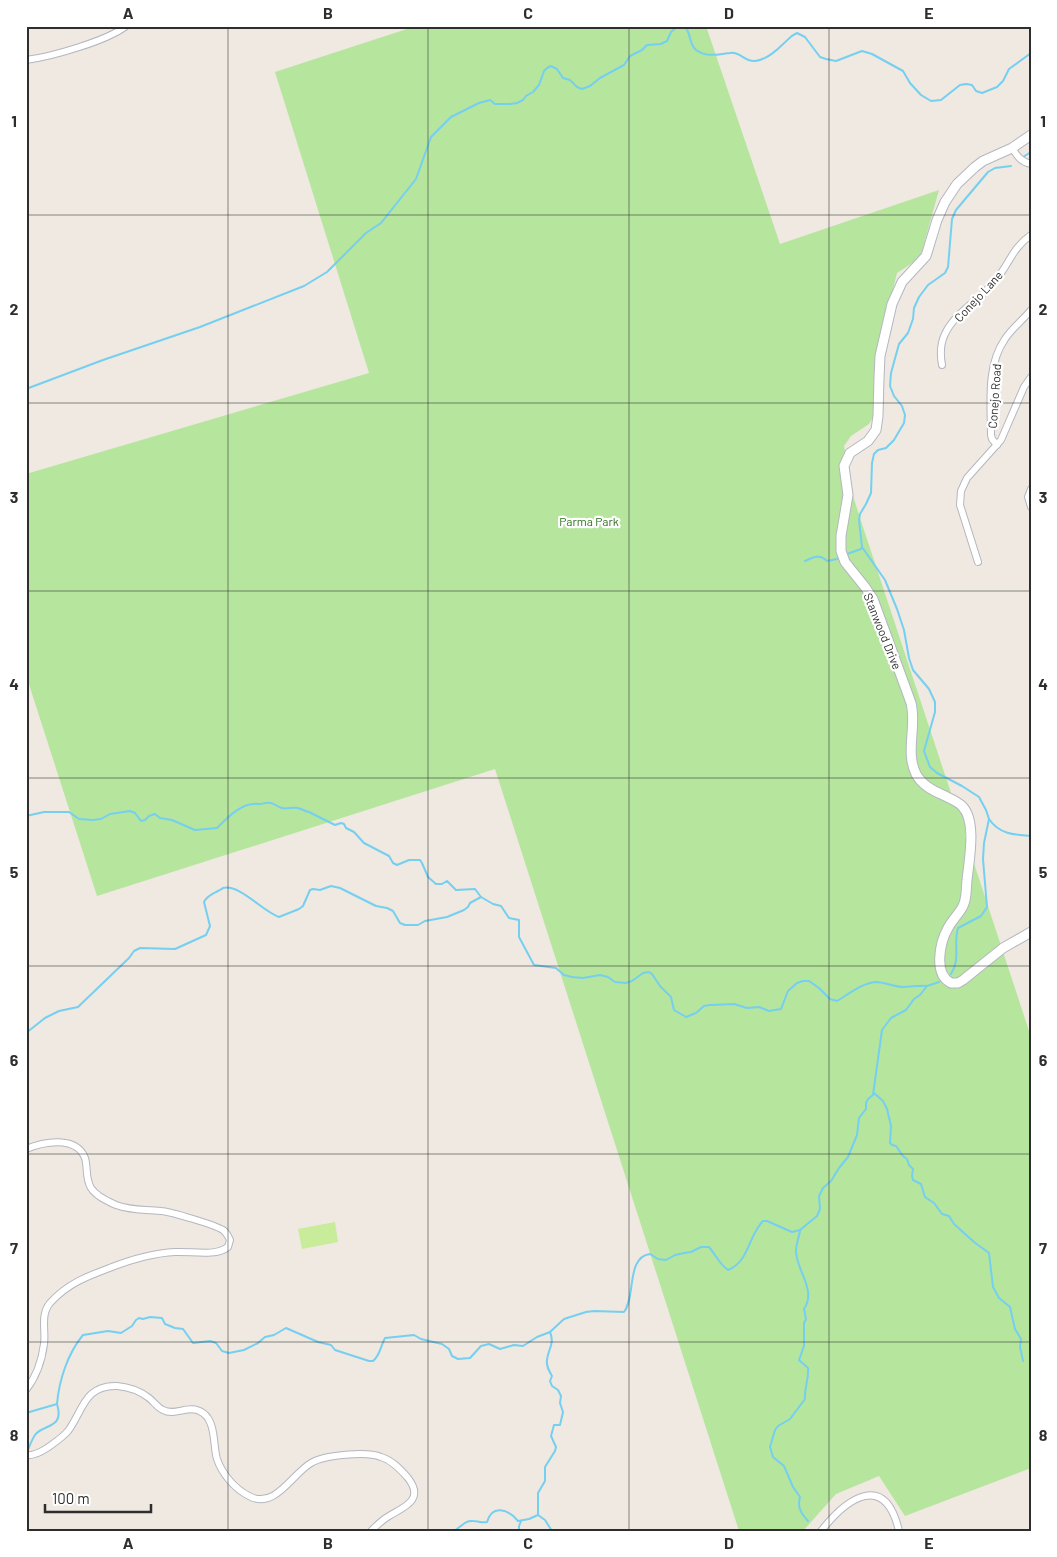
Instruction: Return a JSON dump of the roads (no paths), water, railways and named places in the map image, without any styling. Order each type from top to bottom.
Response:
[{"type":"main road","name":"Stanwood Drive","points":[[1031,135],[1012,148],[979,164],[957,184],[942,208],[926,256],[906,277],[895,295],[881,352],[877,428],[871,438],[850,453],[844,466],[848,500],[841,547],[845,562],[865,587],[875,605],[911,703],[913,716],[912,763],[916,773],[927,787],[962,806],[968,813],[970,820],[971,832],[965,898],[960,910],[943,937],[940,960],[944,976],[951,983],[961,982],[1003,948],[1031,932]]},
{"type":"street","points":[[26,60],[55,55],[110,36],[126,26]]},
{"type":"street","points":[[1012,148],[1019,158],[1025,163],[1031,164]]},
{"type":"street","name":"Conejo Lane","points":[[942,365],[940,350],[949,327],[996,280],[1016,249],[1031,236]]},
{"type":"street","name":"Conejo Road","points":[[1031,310],[1004,340],[995,361],[991,435],[992,440],[997,445],[1005,433],[1024,386],[1031,378]]},
{"type":"street","points":[[978,562],[960,505],[961,491],[967,478],[997,445]]},
{"type":"street","points":[[1031,489],[1028,497],[1031,507]]},
{"type":"street","points":[[26,1149],[48,1143],[60,1142],[71,1145],[79,1149],[84,1156],[88,1181],[92,1190],[107,1202],[131,1210],[168,1212],[219,1228],[226,1232],[230,1242],[228,1246],[220,1250],[176,1252],[139,1257],[83,1278],[67,1288],[50,1304],[44,1313],[45,1336],[41,1357],[31,1383],[26,1390]]},
{"type":"street","points":[[26,1455],[44,1450],[64,1435],[84,1402],[95,1391],[114,1386],[124,1387],[144,1395],[165,1412],[194,1409],[206,1416],[210,1423],[217,1458],[222,1470],[238,1488],[253,1498],[261,1499],[274,1495],[304,1468],[317,1460],[361,1454],[386,1458],[410,1481],[414,1495],[405,1508],[385,1519],[371,1531]]},
{"type":"street","points":[[821,1531],[849,1502],[861,1497],[870,1496],[879,1497],[887,1502],[896,1518],[899,1531]]},
{"type":"waterway","points":[[26,389],[200,327],[304,286],[327,272],[366,233],[381,223],[416,179],[431,137],[451,117],[479,103],[490,100],[495,104],[510,104],[523,100],[539,85],[544,71],[551,66],[557,69],[563,78],[570,80],[577,87],[582,89],[590,86],[600,78],[624,65],[630,56],[647,45],[661,44],[667,41],[671,32],[678,26]]},
{"type":"waterway","points":[[684,26],[696,50],[709,55],[733,53],[755,61],[766,57],[797,33],[805,37],[820,57],[826,59],[836,61],[862,51],[872,54],[903,71],[910,83],[921,95],[931,101],[941,100],[960,85],[972,85],[976,91],[982,93],[997,87],[1003,81],[1009,69],[1031,53]]},
{"type":"waterway","points":[[1023,157],[1031,152]]},
{"type":"waterway","points":[[951,974],[956,963],[958,928],[981,916],[987,907],[983,859],[989,819],[979,797],[930,767],[924,751],[935,712],[935,702],[929,689],[913,670],[904,630],[885,580],[862,547],[859,520],[860,514],[871,493],[874,454],[878,450],[886,448],[894,440],[904,423],[905,415],[902,406],[894,396],[890,386],[891,373],[899,344],[908,333],[913,319],[914,308],[919,297],[928,285],[945,273],[948,267],[952,219],[956,210],[988,172],[995,168],[1011,166]]},
{"type":"waterway","points":[[847,554],[862,547]]},
{"type":"waterway","points":[[805,561],[817,557],[822,557],[827,561],[837,559]]},
{"type":"waterway","points":[[26,816],[44,812],[69,812],[79,819],[93,820],[101,819],[110,814],[130,811],[135,813],[141,821],[155,814],[160,818],[172,820],[195,830],[217,828],[236,811],[247,805],[271,803],[282,808],[299,808],[335,825],[344,824],[346,828],[354,832],[364,843],[389,856],[393,863],[397,865],[409,860],[420,860],[428,877],[436,884],[442,884],[447,881],[456,890],[475,889],[481,897]]},
{"type":"waterway","points":[[989,819],[1002,831],[1031,836]]},
{"type":"waterway","points":[[26,1033],[45,1018],[59,1011],[78,1007],[134,951],[140,948],[175,949],[206,935],[210,926],[204,902],[206,898],[223,888],[237,890],[279,917],[303,906],[310,890],[320,890],[331,886],[340,888],[376,906],[393,911],[400,923],[405,925],[418,925],[425,921],[447,917],[464,910],[470,903],[481,897],[501,906],[509,918],[519,920],[519,937],[534,965],[556,968],[564,975],[572,977],[583,978],[600,975],[608,977],[615,982],[626,983],[643,973],[649,972],[671,997],[674,1010],[686,1017],[696,1013],[704,1006],[710,1005],[734,1004],[747,1008],[759,1007],[769,1011],[781,1009],[788,991],[797,983],[803,981],[809,981],[830,999],[837,1001],[866,984],[876,982],[903,987],[927,986]]},
{"type":"waterway","points":[[26,1413],[57,1404],[65,1367],[83,1335],[108,1331],[121,1333],[132,1326],[139,1318],[162,1318],[165,1324],[183,1329],[193,1343],[210,1341],[216,1343],[222,1351],[229,1353],[244,1350],[265,1337],[274,1335],[286,1328],[318,1342],[331,1345],[335,1350],[369,1361],[373,1361],[377,1356],[385,1338],[414,1335],[421,1339],[442,1344],[449,1349],[452,1356],[458,1359],[470,1358],[481,1346],[489,1344],[500,1349],[514,1345],[523,1346],[537,1337],[550,1332],[564,1319],[586,1312],[624,1312],[630,1297],[634,1270],[642,1257],[650,1254],[658,1259],[666,1260],[675,1255],[691,1252],[701,1247],[709,1247],[728,1270],[740,1261],[763,1221],[792,1232],[800,1230],[817,1216],[820,1209],[819,1196],[823,1188],[831,1181],[848,1157],[857,1135],[859,1118],[866,1109],[868,1099],[873,1095],[882,1030],[891,1018],[906,1010],[927,986],[939,982]]},
{"type":"waterway","points":[[874,1093],[883,1101],[887,1109],[891,1126],[890,1143],[896,1146],[907,1159],[913,1169],[913,1180],[921,1184],[925,1197],[934,1203],[942,1214],[949,1216],[954,1224],[989,1253],[993,1287],[999,1298],[1010,1307],[1015,1329],[1021,1339],[1020,1347],[1023,1361]]},
{"type":"waterway","points":[[800,1231],[796,1248],[797,1258],[808,1295],[804,1309],[806,1319],[804,1323],[804,1346],[799,1360],[808,1368],[805,1399],[790,1419],[775,1430],[770,1447],[773,1457],[784,1466],[793,1487],[800,1497],[800,1510],[808,1521]]},
{"type":"waterway","points":[[454,1531],[468,1522],[487,1522],[489,1516],[501,1510],[510,1514],[518,1521],[538,1515],[538,1493],[545,1481],[545,1467],[556,1447],[551,1436],[554,1425],[560,1425],[563,1412],[560,1403],[561,1396],[558,1390],[552,1386],[550,1381],[552,1376],[547,1364],[552,1343],[550,1332]]},
{"type":"waterway","points":[[26,1454],[35,1435],[56,1422],[59,1412],[57,1404]]},
{"type":"waterway","points":[[538,1515],[545,1520],[552,1531]]},
{"type":"waterway","points":[[519,1531],[521,1521]]},
{"type":"park label","name":"Parma Park","points":[[589,521]]}]
